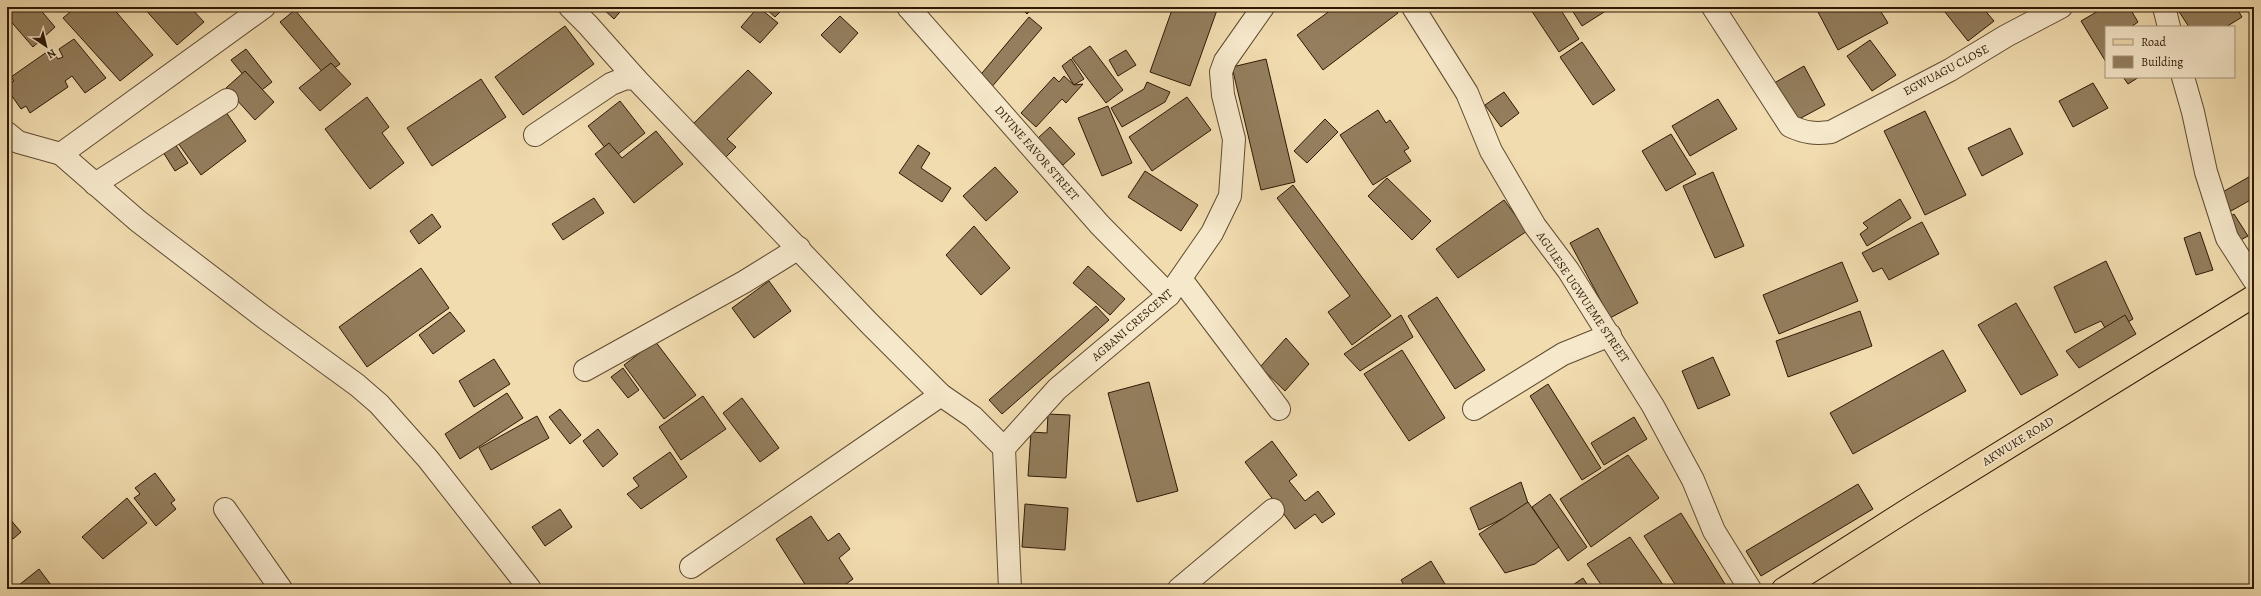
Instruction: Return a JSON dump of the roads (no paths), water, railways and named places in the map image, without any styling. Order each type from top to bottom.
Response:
[{"type":"main road","name":"AKWUKE ROAD","points":[[1783,589],[1915,505],[2254,296]]},
{"type":"street","points":[[61,154],[264,7]]},
{"type":"street","points":[[570,7],[869,323],[941,395],[973,417],[1004,448],[1010,589]]},
{"type":"street","name":"DIVINE FAVOR STREET","points":[[908,7],[1100,225],[1175,287],[1279,409]]},
{"type":"street","name":"AGBANI CRESCENT","points":[[1004,448],[1057,390],[1175,287],[1212,233],[1230,196],[1234,139],[1223,95],[1221,72],[1225,61],[1262,7]]},
{"type":"street","name":"AGULESE UGWUEME STREET","points":[[1413,7],[1467,93],[1492,151],[1536,226],[1568,270],[1586,302],[1610,335],[1653,406],[1693,480],[1714,531],[1750,589]]},
{"type":"street","name":"EGWUAGU CLOSE","points":[[1713,7],[1773,102],[1790,126],[1802,132],[1815,134],[1831,132],[1956,67],[2006,36],[2061,7]]},
{"type":"street","points":[[2164,7],[2169,26]]},
{"type":"street","points":[[536,135],[611,84],[626,78],[636,78]]},
{"type":"street","points":[[2182,78],[2194,112],[2206,172],[2227,238],[2254,280]]},
{"type":"street","points":[[95,184],[227,100]]},
{"type":"street","points":[[7,132],[18,142],[61,154],[138,221],[265,318],[357,385],[379,404],[428,459],[530,589]]},
{"type":"street","points":[[585,370],[744,282],[799,248]]},
{"type":"street","points":[[1474,409],[1563,354],[1610,335]]},
{"type":"street","points":[[691,568],[941,395]]},
{"type":"street","points":[[225,509],[281,589]]},
{"type":"street","points":[[1179,589],[1273,510]]}]
